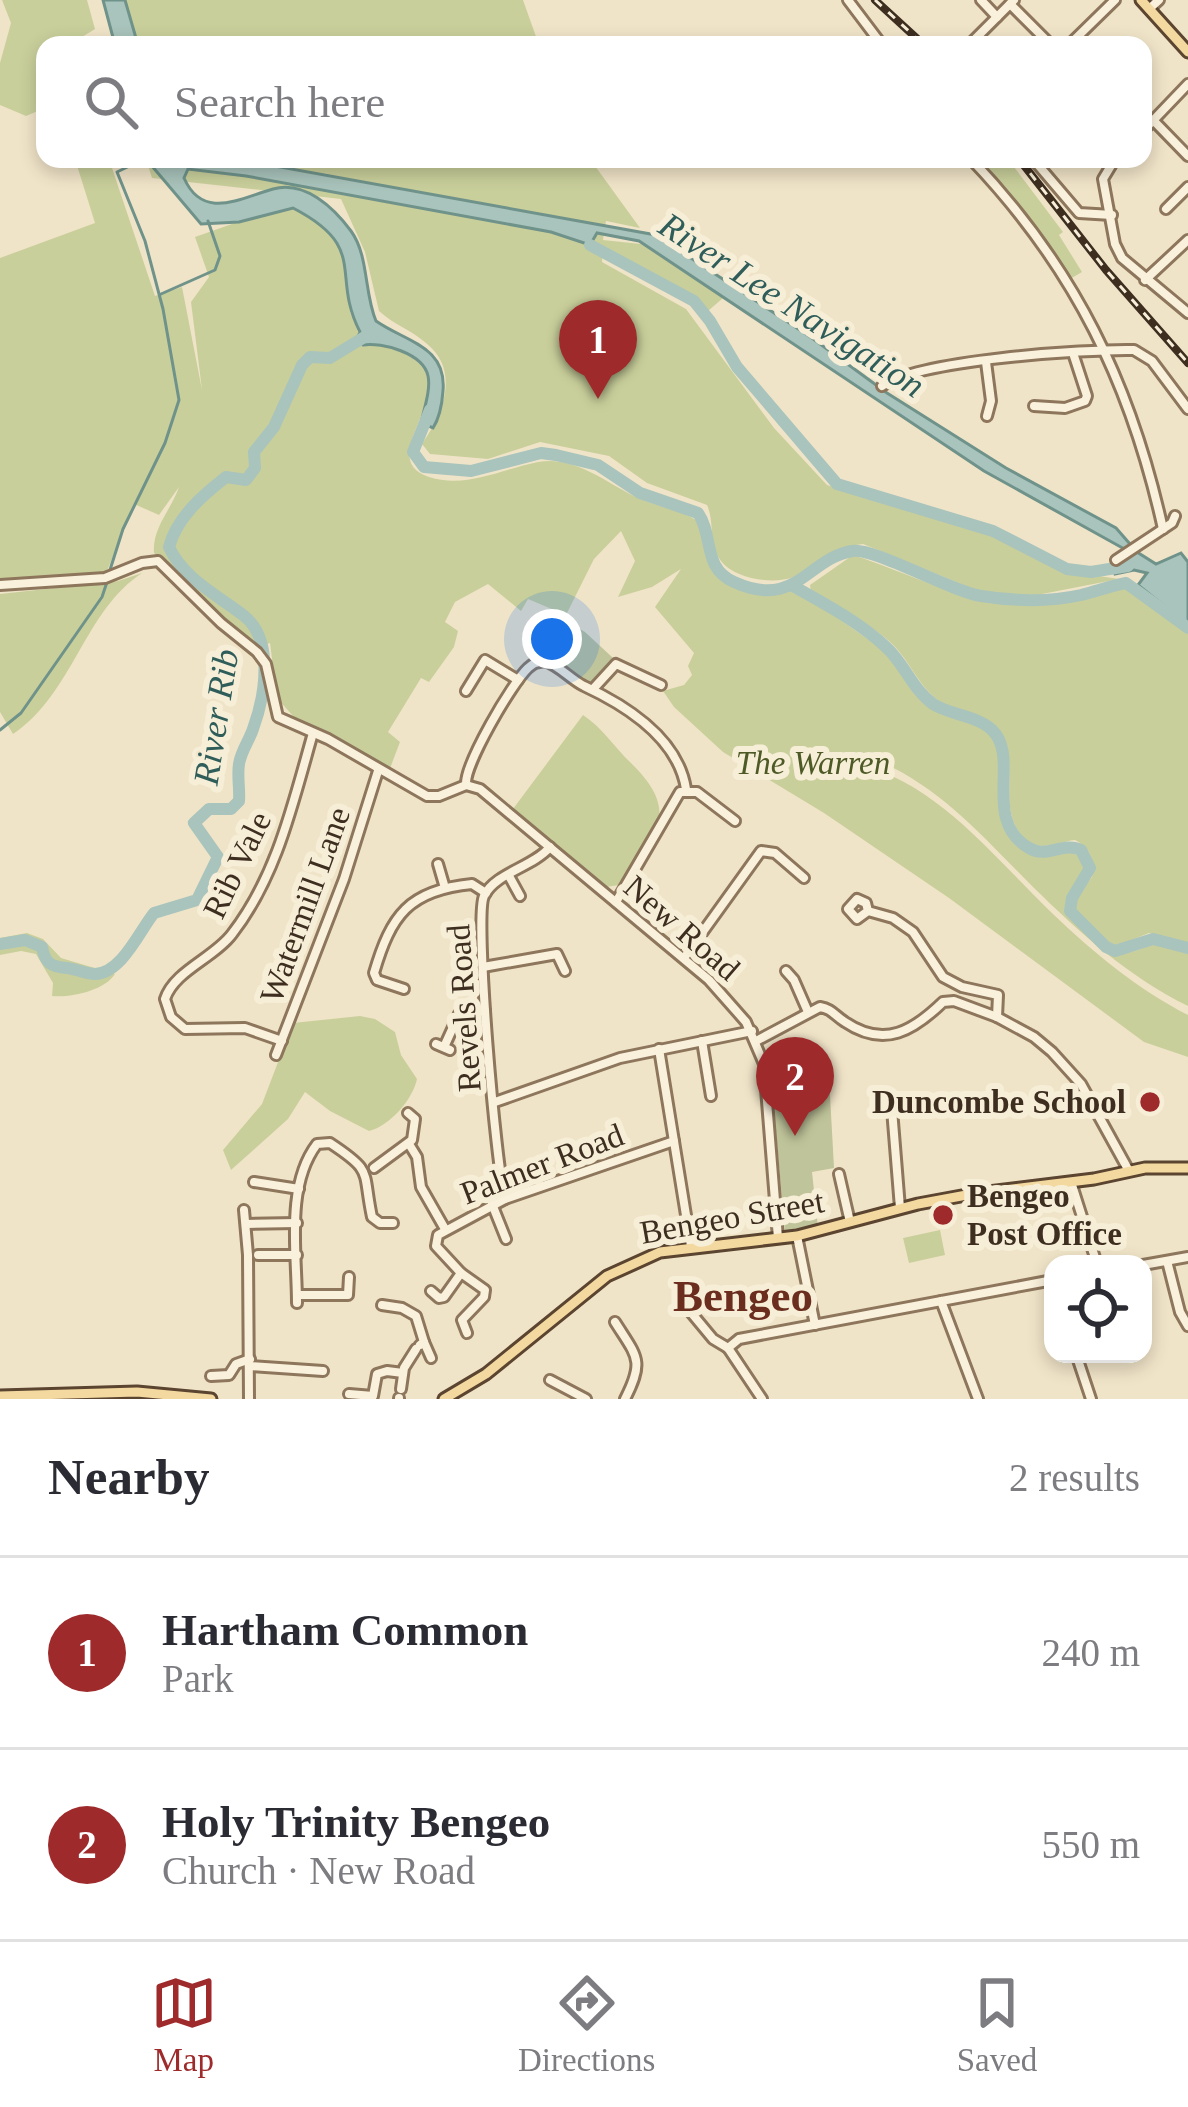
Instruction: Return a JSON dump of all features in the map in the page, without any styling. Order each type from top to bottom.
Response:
[{"type":"main road","points":[[1145,5],[1188,52]]},
{"type":"main road","name":"Bengeo Street","points":[[444,1399],[459,1395],[608,1276],[646,1256],[691,1246],[797,1236],[972,1194],[1129,1171],[1188,1168]]},
{"type":"main road","points":[[0,1396],[137,1393],[212,1399]]},
{"type":"street","points":[[848,0],[875,36]]},
{"type":"street","points":[[980,0],[997,17]]},
{"type":"street","points":[[1079,36],[1115,0]]},
{"type":"street","points":[[1145,5],[1159,0]]},
{"type":"street","points":[[978,36],[1012,2],[1044,36]]},
{"type":"street","points":[[1188,85],[1153,120],[1188,156]]},
{"type":"street","points":[[978,168],[1069,284],[1106,351],[1162,509],[1163,529]]},
{"type":"street","points":[[1041,168],[1079,213],[1112,215]]},
{"type":"street","points":[[1109,168],[1103,176],[1118,251],[1145,280],[1188,313]]},
{"type":"street","points":[[1166,209],[1188,187]]},
{"type":"street","points":[[1145,280],[1188,240]]},
{"type":"street","points":[[882,386],[911,371],[1106,351],[1144,354],[1188,410]]},
{"type":"street","points":[[1034,406],[1066,408],[1085,401],[1073,353]]},
{"type":"street","points":[[986,362],[991,401],[987,416]]},
{"type":"street","points":[[1116,560],[1180,514],[1162,509]]},
{"type":"street","points":[[0,586],[104,578],[158,562],[257,652],[266,664],[278,717],[427,796],[466,784],[469,763],[518,680],[531,665],[544,661],[628,709],[679,764],[686,789]]},
{"type":"street","points":[[466,691],[485,660],[518,680]]},
{"type":"street","points":[[594,688],[616,664],[661,685]]},
{"type":"street","name":"Rib Vale","points":[[282,1041],[244,1028],[185,1030],[171,1017],[165,999],[173,983],[219,949],[247,911],[281,844],[313,733]]},
{"type":"street","name":"Watermill Lane","points":[[276,1055],[344,879],[378,771]]},
{"type":"street","name":"New Road","points":[[466,784],[480,789],[683,958],[732,1002],[754,1036]]},
{"type":"street","points":[[686,789],[705,796],[735,821]]},
{"type":"street","points":[[616,902],[677,796],[686,789]]},
{"type":"street","name":"Revels Road","points":[[505,1199],[485,1010],[480,909],[486,893],[550,847]]},
{"type":"street","points":[[683,958],[761,851],[775,853],[804,878]]},
{"type":"street","points":[[438,864],[445,888]]},
{"type":"street","points":[[508,876],[520,896]]},
{"type":"street","points":[[404,989],[375,978],[384,943],[406,907],[428,892],[445,888],[472,884],[486,893]]},
{"type":"street","points":[[868,911],[893,918],[913,932],[943,977],[962,987],[995,992],[1000,1002],[998,1017]]},
{"type":"street","points":[[483,967],[557,954],[565,971]]},
{"type":"street","points":[[786,971],[808,1012]]},
{"type":"street","points":[[495,1102],[587,1068],[659,1049],[754,1036],[827,1007],[853,1027],[885,1035],[916,1028],[949,1001],[998,1017],[1034,1037],[1073,1074],[1129,1171]]},
{"type":"street","points":[[443,1047],[458,1014],[485,1010]]},
{"type":"street","points":[[754,1036],[764,1064],[778,1238]]},
{"type":"street","points":[[702,1041],[711,1096]]},
{"type":"street","points":[[659,1049],[691,1246]]},
{"type":"street","points":[[891,1097],[900,1208]]},
{"type":"street","points":[[374,1168],[409,1144],[416,1126],[408,1113]]},
{"type":"street","name":"Palmer Road","points":[[461,1273],[435,1242],[445,1229],[505,1199],[674,1141]]},
{"type":"street","points":[[349,1277],[349,1295],[297,1299],[299,1189],[317,1144],[329,1143],[362,1167],[372,1217],[393,1223]]},
{"type":"street","points":[[409,1144],[417,1157],[421,1187],[445,1229]]},
{"type":"street","points":[[839,1174],[850,1222]]},
{"type":"street","points":[[254,1182],[299,1189]]},
{"type":"street","points":[[1071,1182],[1093,1255]]},
{"type":"street","points":[[492,1204],[506,1239]]},
{"type":"street","points":[[244,1210],[249,1399]]},
{"type":"street","points":[[247,1224],[297,1223]]},
{"type":"street","points":[[797,1236],[815,1325]]},
{"type":"street","points":[[258,1255],[297,1255]]},
{"type":"street","points":[[1152,1264],[1188,1257]]},
{"type":"street","points":[[1167,1261],[1188,1326]]},
{"type":"street","points":[[430,1291],[445,1297],[461,1273],[484,1290],[484,1297],[462,1320],[467,1333]]},
{"type":"street","points":[[728,1348],[734,1340],[1044,1283]]},
{"type":"street","points":[[679,1298],[708,1335],[728,1348],[756,1396]]},
{"type":"street","points":[[941,1301],[978,1399]]},
{"type":"street","points":[[382,1305],[403,1308],[416,1316],[420,1345],[431,1358]]},
{"type":"street","points":[[614,1322],[644,1360],[625,1399]]},
{"type":"street","points":[[399,1395],[403,1373],[420,1345]]},
{"type":"street","points":[[211,1376],[226,1376],[236,1364],[250,1363],[323,1371]]},
{"type":"street","points":[[1079,1363],[1091,1399]]},
{"type":"street","points":[[349,1394],[373,1396],[377,1374],[403,1373]]},
{"type":"street","points":[[550,1380],[586,1399]]},
{"type":"green space","points":[[2,0],[87,0],[95,29],[84,36],[36,36],[36,112],[26,116],[0,105],[0,63],[11,23]]},
{"type":"green space","points":[[103,0],[523,0],[536,36],[113,36]]},
{"type":"green space","name":"The Warren","points":[[78,168],[112,168],[155,296],[182,287],[202,390],[191,302],[209,277],[195,237],[269,211],[293,208],[313,218],[340,244],[350,312],[363,344],[396,350],[423,369],[428,385],[409,454],[414,467],[429,477],[457,481],[538,462],[566,463],[640,499],[686,515],[700,523],[708,561],[727,583],[751,592],[792,589],[809,598],[889,654],[932,705],[992,732],[1000,759],[1002,815],[1016,844],[1034,854],[1070,853],[1086,862],[1067,912],[1107,950],[1121,954],[1159,944],[1188,953],[1188,1006],[1125,968],[1087,937],[933,792],[886,764],[858,752],[854,756],[857,764],[887,774],[940,806],[1085,943],[1188,1015],[1188,1057],[1144,1042],[949,898],[723,752],[674,707],[663,691],[684,685],[692,675],[688,666],[694,653],[655,607],[681,569],[652,587],[618,597],[635,561],[621,531],[594,559],[566,615],[528,599],[521,611],[488,584],[455,602],[445,622],[458,631],[454,647],[429,682],[421,678],[388,732],[400,742],[389,771],[301,725],[277,698],[270,643],[256,648],[154,553],[159,527],[179,487],[159,515],[134,504],[105,576],[0,591],[0,258],[95,223]]},
{"type":"green space","points":[[149,168],[597,168],[640,228],[606,221],[603,240],[641,244],[723,298],[708,311],[683,289],[603,250],[602,262],[686,309],[774,428],[827,485],[1004,540],[1065,571],[1119,579],[1037,595],[983,593],[863,544],[844,549],[794,577],[755,579],[721,561],[714,548],[707,505],[647,483],[609,456],[540,442],[488,459],[430,454],[422,444],[442,406],[443,366],[426,343],[379,311],[365,252],[341,199],[152,178]]},
{"type":"green space","points":[[982,168],[1015,168],[1063,232],[1059,235],[1082,272],[1070,279]]},
{"type":"green space","points":[[853,555],[965,595],[1011,604],[1131,589],[1188,634],[1188,944],[1149,933],[1114,947],[1077,912],[1073,901],[1092,877],[1090,855],[1075,840],[1041,846],[1023,837],[1011,814],[1009,764],[998,732],[943,704],[889,641],[811,592],[810,585]]},
{"type":"green space","points":[[142,573],[106,609],[50,697],[13,734],[0,712],[0,594],[118,581]]},
{"type":"green space","points":[[551,612],[585,632],[613,658],[595,682],[583,682],[532,644],[538,623]]},
{"type":"green space","points":[[583,715],[647,781],[659,810],[653,838],[619,885],[606,887],[513,809]]},
{"type":"green space","points":[[27,933],[43,939],[61,958],[115,974],[87,992],[52,996],[53,983],[36,954],[0,955],[0,938]]},
{"type":"green space","points":[[360,1016],[395,1032],[401,1055],[417,1079],[399,1111],[369,1131],[305,1092],[288,1119],[231,1170],[223,1150],[262,1104],[293,1023]]},
{"type":"green space","points":[[829,1077],[834,1168],[812,1172],[818,1228],[785,1232],[772,1087]]},
{"type":"green space","points":[[940,1230],[945,1255],[909,1263],[903,1238]]},
{"type":"water","points":[[103,0],[125,0],[135,36],[113,36]]},
{"type":"water","points":[[154,168],[286,168],[656,235],[887,393],[1006,468],[1116,528],[1137,552],[1156,564],[1181,553],[1188,562],[1188,625],[1138,585],[1147,573],[1115,574],[1112,566],[1131,556],[1128,551],[984,471],[639,241],[597,233],[590,245],[551,232],[188,169],[184,178],[192,191],[212,203],[285,187],[307,192],[336,213],[357,241],[376,321],[422,347],[438,364],[443,391],[433,428],[421,423],[429,387],[425,368],[401,351],[363,345],[357,339],[360,332],[340,250],[317,222],[293,208],[239,222],[201,224]]},
{"type":"waterway","points":[[109,573],[179,400],[145,241],[117,172],[125,168]]},
{"type":"waterway","points":[[161,294],[215,270],[220,256],[208,221]]},
{"type":"waterway","points":[[590,245],[694,301],[737,367],[837,484],[993,531],[1067,569],[1091,572],[1128,566]]},
{"type":"waterway","name":"River Rib","points":[[0,944],[25,940],[42,947],[53,965],[105,972],[122,959],[154,913],[197,900],[218,857],[194,823],[209,809],[231,809],[239,801],[239,764],[261,701],[263,653],[253,625],[192,577],[169,547],[184,516],[200,499],[226,477],[246,480],[255,468],[254,452],[274,427],[302,365],[310,357],[330,358],[371,333]]},
{"type":"waterway","points":[[430,410],[413,452],[424,467],[471,471],[541,453],[598,465],[640,493],[698,513],[717,569],[755,589],[787,587],[852,551],[993,598],[1057,599],[1126,583],[1188,628]]},
{"type":"waterway","points":[[0,730],[21,713],[102,597],[107,582]]},
{"type":"waterway","points":[[793,586],[876,638],[933,704],[992,730],[1003,756],[1007,822],[1015,836],[1036,851],[1081,850],[1090,868],[1072,898],[1070,911],[1106,947],[1115,951],[1153,939],[1188,948]]},
{"type":"railway","points":[[875,0],[914,36]]},
{"type":"railway","points":[[1026,168],[1106,270],[1188,363]]},
{"type":"place","name":"Hartham Common","points":[[598,399]]},
{"type":"place","name":"Duncombe School","points":[[1150,1102]]},
{"type":"place","name":"Holy Trinity Bengeo","points":[[795,1136]]},
{"type":"place","name":"Bengeo Post Office","points":[[943,1215]]},
{"type":"district","name":"Bengeo","points":[[743,1296]]},
{"type":"water label","name":"River Lee Navigation","points":[[792,305]]}]
